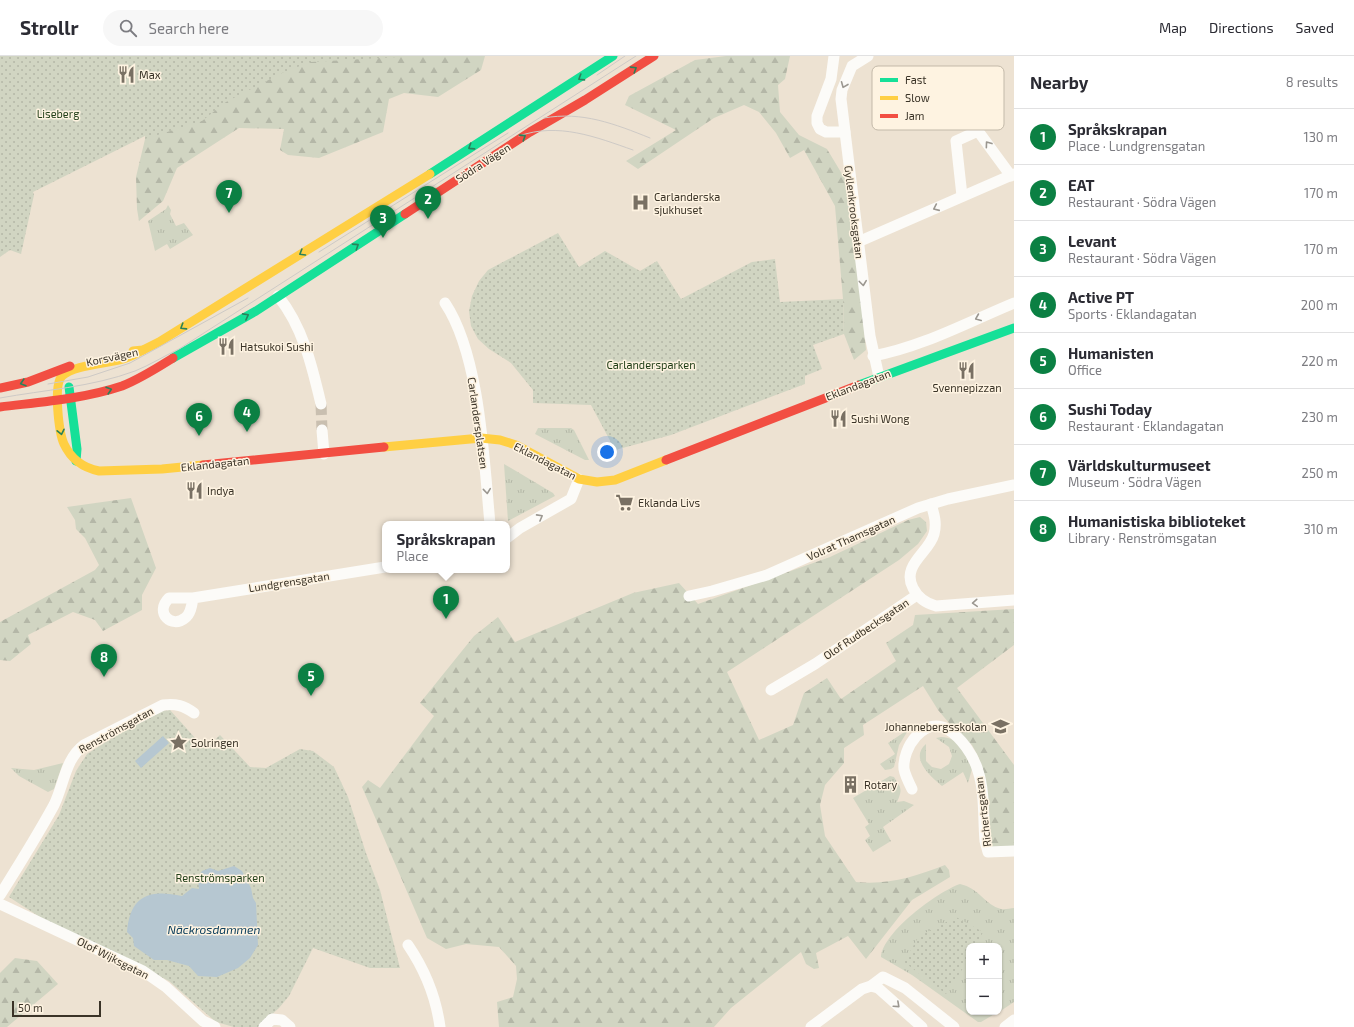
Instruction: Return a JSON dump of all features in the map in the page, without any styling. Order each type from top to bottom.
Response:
[{"type":"main road","name":"Södra Vägen","points":[[216,307],[395,196],[600,66],[613,56]]},
{"type":"main road","name":"Södra Vägen","points":[[71,398],[104,391],[140,378],[212,335],[256,311],[530,132],[585,100],[654,56]]},
{"type":"main road","name":"Korsvägen","points":[[0,388],[97,358],[143,350],[216,307]]},
{"type":"main road","name":"Eklandagatan","points":[[61,377],[57,389],[57,400],[64,444],[76,461],[89,469],[99,471],[143,470],[482,438],[500,440],[516,445],[579,479],[597,482],[614,480],[879,377],[1014,328]]},
{"type":"main road","points":[[61,377],[69,371],[126,358],[143,350]]},
{"type":"main road","points":[[46,375],[59,375],[67,382],[71,398],[77,449],[76,461]]},
{"type":"main road","points":[[0,407],[71,398]]},
{"type":"street","points":[[834,56],[832,79],[817,116],[817,123],[820,129],[826,132],[845,132]]},
{"type":"street","name":"Gyllenkrooksgatan","points":[[868,56],[852,66],[842,90],[845,132],[858,242],[873,356],[879,377]]},
{"type":"street","points":[[858,242],[1012,175],[978,131],[956,141],[962,196]]},
{"type":"street","points":[[278,296],[300,332],[310,359],[321,404]]},
{"type":"street","name":"Carlandersplatsen","points":[[445,302],[451,312],[464,347],[475,389],[482,438],[490,521]]},
{"type":"street","name":"Eklandagatan","points":[[873,356],[891,353],[924,341],[1014,303]]},
{"type":"street","points":[[322,430],[324,454]]},
{"type":"street","points":[[510,536],[520,528],[571,499],[579,479]]},
{"type":"street","name":"Volrat Thamsgatan","points":[[689,596],[712,592],[767,575],[918,508],[1014,485]]},
{"type":"street","points":[[917,595],[911,585],[910,570],[934,536],[936,526],[930,504]]},
{"type":"street","name":"Lundgrensgatan","points":[[193,598],[382,567]]},
{"type":"street","name":"Olof Rudbecksgatan","points":[[771,690],[815,664],[917,595],[928,603],[936,606],[1014,600]]},
{"type":"street","name":"Renströmsgatan","points":[[0,895],[29,851],[55,802],[75,752],[163,705],[172,703],[184,706],[194,713]]},
{"type":"street","name":"Richertsgatan","points":[[912,789],[904,769],[906,750],[913,739],[926,730],[936,726],[947,729],[966,747],[978,770],[985,841],[988,852],[1014,852]]},
{"type":"street","name":"Olof Wijksgatan","points":[[0,904],[143,971],[166,987],[203,1021],[215,1027]]},
{"type":"street","points":[[408,945],[421,964],[436,1002],[440,1027]]},
{"type":"street","points":[[811,1027],[862,989],[870,986],[882,977],[896,982],[954,1027]]},
{"type":"street","points":[[870,986],[878,988],[922,1027]]},
{"type":"street","points":[[264,1027],[272,1019],[282,1020],[290,1027]]},
{"type":"street","points":[[1004,1027],[1014,1020]]},
{"type":"green space","name":"Liseberg","points":[[0,56],[417,56],[311,62],[284,72],[226,102],[202,121],[145,139],[145,136],[33,192],[34,195],[21,254],[10,250],[0,257]]},
{"type":"green space","points":[[117,56],[485,56],[481,70],[438,97],[404,93],[389,99],[383,132],[319,158],[288,155],[280,150],[284,129],[239,128],[177,168],[163,201],[139,221],[136,177],[146,135]]},
{"type":"green space","points":[[726,56],[790,56],[785,79],[778,85],[780,112],[799,135],[827,149],[845,179],[854,220],[866,350],[854,360],[844,334],[843,299],[835,206],[804,150],[790,158],[776,133],[759,112],[744,105],[714,118],[638,169],[626,161],[676,130],[625,105],[629,96],[695,60]]},
{"type":"green space","points":[[168,205],[171,210],[170,214],[176,226],[184,223],[193,235],[170,249],[167,244],[155,251],[148,221],[166,209]]},
{"type":"green space","name":"Carlandersparken","points":[[558,233],[579,267],[605,251],[640,271],[657,261],[681,299],[752,262],[775,259],[780,302],[843,299],[844,334],[813,345],[822,369],[805,376],[805,384],[671,435],[615,450],[591,405],[533,403],[533,390],[511,363],[489,349],[478,339],[471,326],[469,311],[472,296],[479,281],[488,270]]},
{"type":"green space","points":[[538,428],[571,428],[574,430],[589,460],[585,460],[535,434]]},
{"type":"green space","points":[[504,464],[553,493],[555,496],[508,521]]},
{"type":"green space","points":[[131,498],[156,568],[142,595],[142,610],[103,631],[95,620],[73,612],[28,635],[31,644],[10,661],[0,660],[0,622],[95,570],[99,565],[85,538],[76,529],[75,520],[67,507]]},
{"type":"green space","points":[[920,517],[926,522],[927,531],[918,544],[899,560],[727,672],[759,740],[793,725],[804,693],[827,678],[841,699],[896,661],[886,643],[913,625],[915,615],[1014,609],[1014,645],[957,688],[1014,765],[1014,848],[990,847],[979,758],[972,745],[955,730],[938,710],[923,686],[863,725],[864,735],[844,748],[844,763],[825,785],[820,805],[825,836],[856,882],[868,883],[901,879],[945,865],[949,870],[950,877],[912,900],[866,959],[848,936],[816,953],[819,968],[814,969],[806,964],[801,952],[731,1008],[714,1027],[499,1027],[497,1002],[513,997],[517,979],[516,966],[499,947],[466,944],[446,949],[427,938],[362,787],[368,780],[380,788],[434,716],[420,703],[474,636],[498,617],[515,642],[633,593],[679,583],[698,604],[830,557],[908,520]]},
{"type":"green space","name":"Renströmsparken","points":[[170,710],[205,749],[220,735],[250,767],[266,768],[300,749],[313,751],[334,767],[348,797],[380,890],[400,968],[370,968],[313,948],[289,996],[279,1008],[258,1027],[234,1027],[216,1022],[169,981],[43,919],[9,897],[59,815],[76,771],[87,754],[117,735],[163,711]]},
{"type":"green space","points":[[909,729],[899,745],[894,767],[885,770],[880,764],[895,754],[888,743]]},
{"type":"green space","points":[[941,737],[953,740],[964,752],[972,769],[968,783],[963,772],[942,786],[932,778],[924,767],[920,755],[921,749],[926,744],[926,761],[932,767],[941,769],[949,764],[952,756],[949,747],[936,738]]},
{"type":"green space","points":[[63,763],[54,789],[48,792],[19,776],[11,768],[34,770]]},
{"type":"green space","points":[[890,776],[894,777],[901,791],[897,802],[904,801],[914,805],[883,827],[891,841],[873,852],[865,840],[870,836],[865,827],[869,824],[853,798]]},
{"type":"green space","points":[[960,884],[967,886],[995,907],[1003,909],[1014,908],[1014,1002],[1002,1010],[1002,943],[966,943],[966,1013],[912,975],[881,957],[884,947],[901,925],[925,904],[950,888]]},
{"type":"green space","points":[[956,917],[983,932],[978,943],[966,943],[966,964],[946,994],[904,962],[919,936]]},
{"type":"green space","points":[[15,958],[37,961],[58,984],[7,1027],[0,1027],[0,973]]},
{"type":"green space","points":[[968,1015],[993,1015],[981,1022],[978,1022]]},
{"type":"water","points":[[163,736],[169,743],[141,768],[135,761]]},
{"type":"water","name":"Näckrosdammen","points":[[234,866],[242,871],[251,888],[253,898],[256,903],[258,945],[250,958],[238,968],[217,977],[198,976],[189,966],[167,960],[154,960],[134,946],[133,938],[127,932],[132,910],[137,903],[144,898],[160,893],[182,896],[192,888],[199,889],[198,878],[202,871],[210,868],[218,871]]},
{"type":"tunnel","points":[[321,404],[322,430]]},
{"type":"tram line","points":[[597,75],[625,56]]},
{"type":"tram line","points":[[0,398],[68,388],[102,381],[141,369],[179,349],[636,56]]},
{"type":"tram line","points":[[544,118],[572,116],[598,120],[650,138]]},
{"type":"tram line","points":[[519,136],[548,130],[562,131],[591,136],[633,150]]},
{"type":"tram line","points":[[319,252],[508,133]]},
{"type":"tram line","points":[[48,384],[88,377],[130,363],[248,298]]},
{"type":"traffic: fast","points":[[430,174],[613,56]]},
{"type":"traffic: fast","points":[[173,358],[256,311],[405,214]]},
{"type":"traffic: fast","points":[[859,385],[1014,328]]},
{"type":"traffic: fast","points":[[69,387],[77,449],[76,461]]},
{"type":"traffic: slow","points":[[133,351],[143,350],[159,342],[430,174]]},
{"type":"traffic: slow","points":[[143,350],[119,360],[75,369],[62,376],[59,381],[57,399],[59,420],[64,444],[70,454],[78,462],[88,468],[99,471],[162,469],[203,465]]},
{"type":"traffic: slow","points":[[384,447],[481,438],[500,440],[516,445],[579,479],[597,482],[615,480],[666,460]]},
{"type":"traffic: jam","points":[[405,214],[530,132],[585,100],[654,56]]},
{"type":"traffic: jam","points":[[0,407],[61,400],[122,386],[173,358]]},
{"type":"traffic: jam","points":[[0,388],[28,382],[70,366]]},
{"type":"traffic: jam","points":[[666,460],[859,385]]},
{"type":"traffic: jam","points":[[203,465],[384,447]]},
{"type":"place","name":"Max","points":[[126,75]]},
{"type":"place","name":"Carlanderska sjukhuset","points":[[641,203]]},
{"type":"place","name":"Världskulturmuseet","points":[[229,213]]},
{"type":"place","name":"EAT","points":[[428,219]]},
{"type":"place","name":"Levant","points":[[383,238]]},
{"type":"place","name":"Hatsukoi Sushi","points":[[227,347]]},
{"type":"place","name":"Svennepizzan","points":[[967,370]]},
{"type":"place","name":"Sushi Wong","points":[[838,419]]},
{"type":"place","name":"Active PT","points":[[247,432]]},
{"type":"place","name":"Sushi Today","points":[[199,436]]},
{"type":"place","name":"Indya","points":[[194,491]]},
{"type":"place","name":"Eklanda Livs","points":[[625,503]]},
{"type":"place","name":"Språkskrapan","points":[[446,619]]},
{"type":"place","name":"Humanistiska biblioteket","points":[[104,677]]},
{"type":"place","name":"Humanisten","points":[[311,696]]},
{"type":"place","name":"Johannebergsskolan","points":[[1000,727]]},
{"type":"place","name":"Solringen","points":[[178,743]]},
{"type":"place","name":"Rotary","points":[[851,785]]}]
